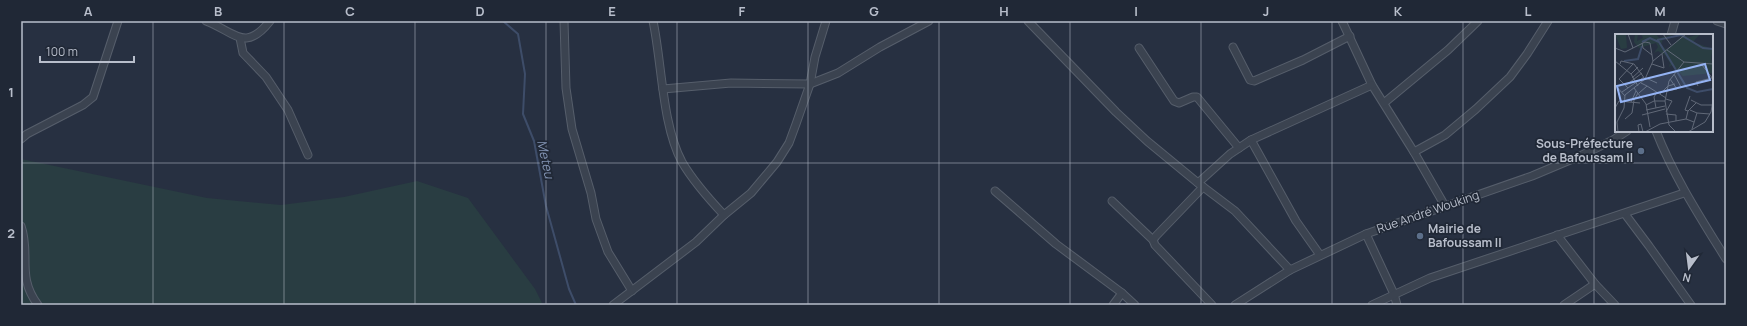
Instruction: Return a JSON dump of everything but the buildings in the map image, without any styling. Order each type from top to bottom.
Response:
[{"type":"street","points":[[21,139],[27,134],[83,105],[93,97],[118,21]]},
{"type":"street","points":[[206,21],[240,38],[250,39],[256,36],[270,21]]},
{"type":"street","points":[[564,21],[566,88],[573,134],[591,193],[596,219],[608,252],[632,291]]},
{"type":"street","points":[[653,21],[670,132],[682,162],[724,215]]},
{"type":"street","points":[[613,305],[696,242],[724,215],[751,193],[777,162],[789,143],[810,84],[815,57],[826,21]]},
{"type":"street","points":[[663,89],[731,83],[810,84],[838,73],[880,47],[929,21]]},
{"type":"street","points":[[1029,21],[1116,112],[1147,141],[1235,212],[1290,270]]},
{"type":"street","points":[[1342,21],[1372,85],[1414,152],[1445,206]]},
{"type":"street","points":[[1384,103],[1448,50],[1478,21]]},
{"type":"street","points":[[1414,152],[1445,135],[1476,109],[1510,77],[1548,21]]},
{"type":"street","points":[[1671,34],[1675,21]]},
{"type":"street","points":[[1718,21],[1726,24]]},
{"type":"street","points":[[1233,47],[1250,80],[1254,81],[1303,60],[1350,36]]},
{"type":"street","points":[[240,38],[243,53],[266,77],[288,110],[308,154]]},
{"type":"street","points":[[1139,48],[1174,101],[1179,103],[1197,96],[1239,148]]},
{"type":"street","points":[[1153,240],[1230,154],[1251,140],[1372,85]]},
{"type":"street","name":"Rue André Wouking","points":[[1235,305],[1290,270],[1366,234],[1532,176],[1575,158],[1613,140],[1625,132]]},
{"type":"street","points":[[1656,132],[1684,193],[1726,259]]},
{"type":"street","points":[[1251,140],[1296,221],[1320,255]]},
{"type":"street","points":[[995,191],[1056,244],[1122,293],[1135,305]]},
{"type":"street","points":[[1372,305],[1430,278],[1684,193]]},
{"type":"street","points":[[1112,201],[1153,240],[1155,245],[1212,305]]},
{"type":"street","points":[[1625,214],[1650,246],[1690,305]]},
{"type":"street","points":[[21,226],[24,237],[24,261],[27,289],[38,305]]},
{"type":"street","points":[[1366,234],[1394,294],[1397,305]]},
{"type":"street","points":[[1557,235],[1595,284],[1615,305]]},
{"type":"street","points":[[1564,305],[1595,284]]},
{"type":"street","points":[[1113,305],[1122,293]]},
{"type":"green space","points":[[21,159],[207,198],[281,205],[344,197],[417,181],[468,198],[535,289],[543,305],[21,305]]},
{"type":"waterway","name":"Meteu","points":[[503,21],[518,34],[525,74],[523,114],[534,141],[546,206],[569,289],[576,305]]},
{"type":"place","name":"Sous-Préfecture de Bafoussam II","points":[[1641,151]]},
{"type":"place","name":"Mairie de Bafoussam II","points":[[1420,236]]}]
